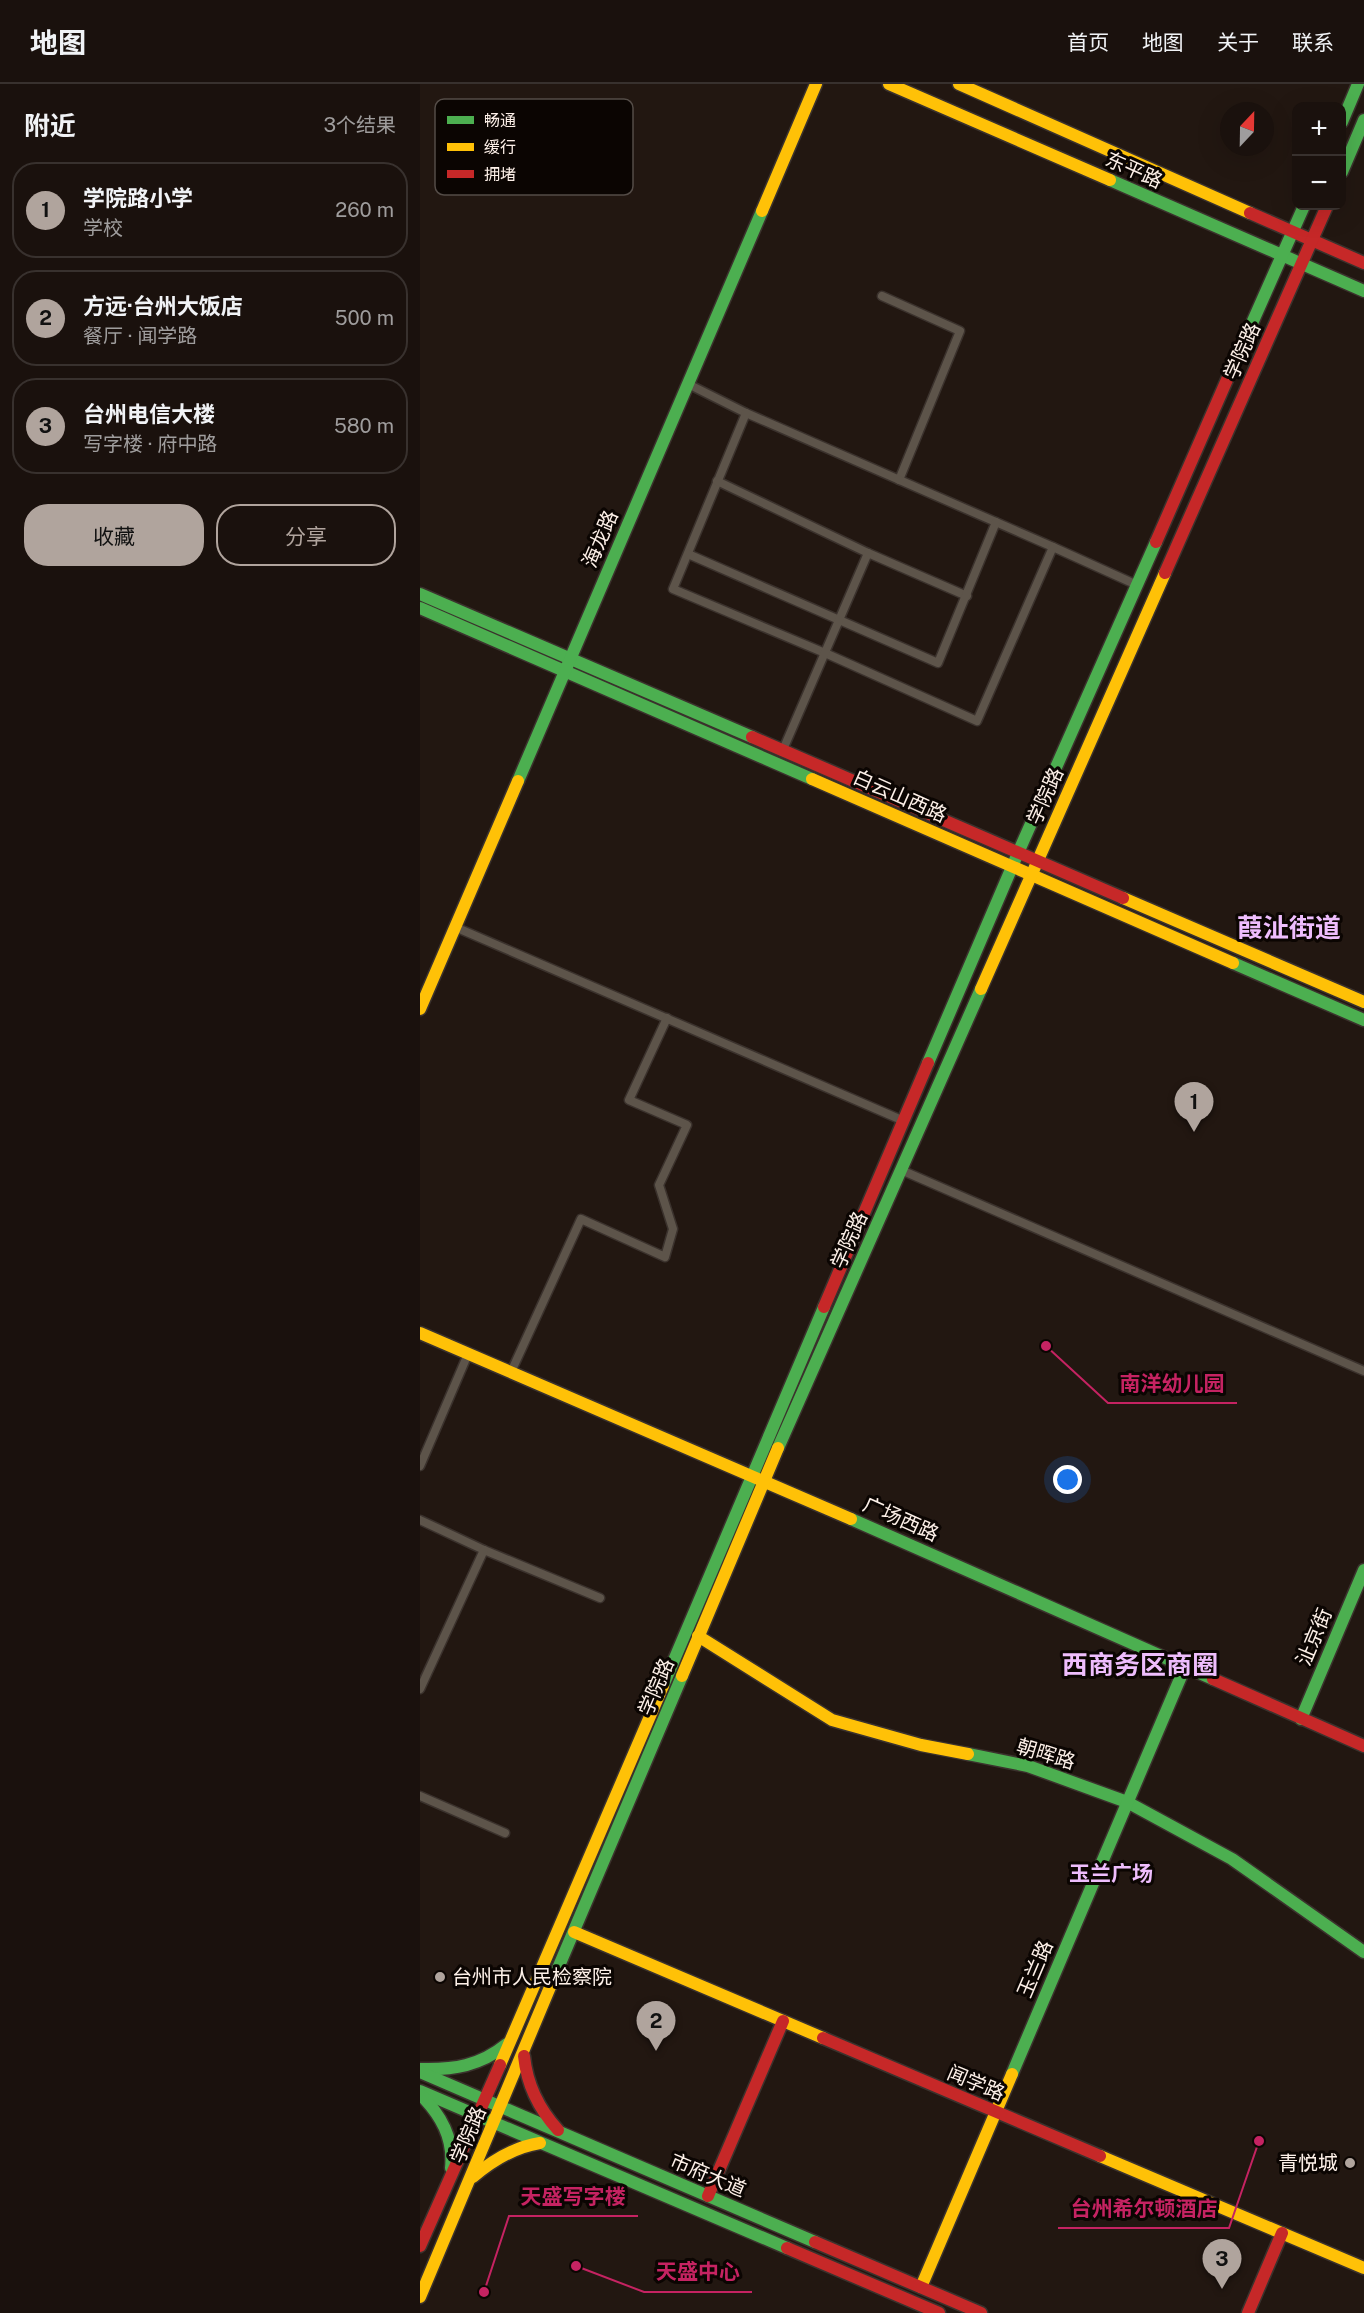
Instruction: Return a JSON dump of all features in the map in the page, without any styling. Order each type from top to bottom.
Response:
[{"type":"main road","name":"海龙路","points":[[420,1009],[816,84]]},
{"type":"main road","name":"东平路","points":[[890,84],[1364,291]]},
{"type":"main road","name":"东平路","points":[[959,84],[1364,263]]},
{"type":"main road","points":[[1346,111],[1358,84]]},
{"type":"main road","points":[[1346,161],[1364,120]]},
{"type":"main road","name":"学院路","points":[[420,2246],[512,2039],[1018,853],[1302,210]]},
{"type":"main road","name":"学院路","points":[[420,2297],[764,1480],[1325,210]]},
{"type":"main road","name":"白云山西路","points":[[420,594],[567,665],[1013,867],[1364,1020]]},
{"type":"main road","name":"白云山西路","points":[[420,608],[782,752],[1364,1002]]},
{"type":"main road","name":"广场西路","points":[[420,1333],[752,1474],[1364,1746]]},
{"type":"main road","name":"沚京街","points":[[1300,1719],[1364,1570]]},
{"type":"main road","name":"朝晖路","points":[[698,1636],[832,1720],[921,1745],[1028,1766],[1127,1802],[1232,1859],[1364,1952]]},
{"type":"main road","name":"玉兰路","points":[[921,2287],[1185,1667]]},
{"type":"main road","name":"闻学路","points":[[574,1932],[1364,2268]]},
{"type":"main road","points":[[708,2196],[783,2021]]},
{"type":"main road","points":[[420,2071],[472,2067],[487,2060],[512,2039]]},
{"type":"main road","points":[[524,2052],[530,2090],[544,2116],[560,2133]]},
{"type":"main road","name":"市府大道","points":[[420,2071],[981,2313]]},
{"type":"main road","points":[[420,2092],[438,2114],[447,2131],[452,2164],[447,2184]]},
{"type":"main road","name":"市府大道","points":[[420,2092],[912,2308],[939,2313]]},
{"type":"main road","points":[[470,2180],[500,2157],[527,2144],[540,2143]]},
{"type":"main road","points":[[1248,2313],[1282,2233]]},
{"type":"street","points":[[882,296],[960,331],[899,480]]},
{"type":"street","points":[[688,384],[746,413],[1137,585]]},
{"type":"street","points":[[746,413],[673,589],[825,653],[977,721],[1053,547]]},
{"type":"street","points":[[717,481],[868,553],[967,596]]},
{"type":"street","points":[[687,554],[938,663],[996,522]]},
{"type":"street","points":[[782,752],[868,553]]},
{"type":"street","points":[[455,927],[904,1121]]},
{"type":"street","points":[[511,1372],[581,1219],[665,1257],[674,1229],[659,1185],[687,1125],[629,1100],[667,1018]]},
{"type":"street","points":[[901,1170],[1364,1371]]},
{"type":"street","points":[[420,1466],[468,1354]]},
{"type":"street","points":[[420,1520],[484,1550],[600,1598]]},
{"type":"street","points":[[421,1686],[484,1550]]},
{"type":"street","points":[[420,1796],[505,1833]]},
{"type":"traffic: fast","points":[[1346,112],[1358,84]]},
{"type":"traffic: fast","points":[[1346,163],[1364,120]]},
{"type":"traffic: fast","points":[[1110,180],[1364,291]]},
{"type":"traffic: fast","points":[[1233,366],[1302,210]]},
{"type":"traffic: fast","points":[[518,781],[762,211]]},
{"type":"traffic: fast","points":[[928,1063],[1156,542]]},
{"type":"traffic: fast","points":[[420,594],[752,737]]},
{"type":"traffic: fast","points":[[420,608],[812,779]]},
{"type":"traffic: fast","points":[[1233,963],[1364,1020]]},
{"type":"traffic: fast","points":[[778,1448],[981,989]]},
{"type":"traffic: fast","points":[[663,1686],[824,1307]]},
{"type":"traffic: fast","points":[[851,1519],[1213,1679]]},
{"type":"traffic: fast","points":[[1301,1719],[1364,1570]]},
{"type":"traffic: fast","points":[[1012,2074],[1185,1667]]},
{"type":"traffic: fast","points":[[553,1980],[682,1676]]},
{"type":"traffic: fast","points":[[968,1754],[1028,1766],[1127,1802],[1232,1859],[1364,1952]]},
{"type":"traffic: fast","points":[[420,2069],[444,2069],[477,2062],[507,2044]]},
{"type":"traffic: fast","points":[[420,2072],[815,2242]]},
{"type":"traffic: fast","points":[[420,2091],[787,2248]]},
{"type":"traffic: fast","points":[[420,2094],[440,2119],[448,2137],[451,2168]]},
{"type":"traffic: slow","points":[[762,211],[816,84]]},
{"type":"traffic: slow","points":[[889,84],[1110,180]]},
{"type":"traffic: slow","points":[[959,84],[1250,213]]},
{"type":"traffic: slow","points":[[981,989],[1165,573]]},
{"type":"traffic: slow","points":[[812,779],[1233,963]]},
{"type":"traffic: slow","points":[[420,1009],[518,781]]},
{"type":"traffic: slow","points":[[1123,898],[1364,1002]]},
{"type":"traffic: slow","points":[[420,1333],[851,1519]]},
{"type":"traffic: slow","points":[[682,1676],[778,1448]]},
{"type":"traffic: slow","points":[[698,1636],[832,1720],[921,1745],[968,1754]]},
{"type":"traffic: slow","points":[[500,2065],[663,1686]]},
{"type":"traffic: slow","points":[[574,1932],[823,2038]]},
{"type":"traffic: slow","points":[[420,2297],[553,1980]]},
{"type":"traffic: slow","points":[[921,2287],[1012,2074]]},
{"type":"traffic: slow","points":[[473,2177],[504,2155],[540,2143]]},
{"type":"traffic: slow","points":[[1100,2156],[1364,2268]]},
{"type":"traffic: jam","points":[[1165,573],[1325,210]]},
{"type":"traffic: jam","points":[[1250,213],[1364,263]]},
{"type":"traffic: jam","points":[[1156,542],[1233,366]]},
{"type":"traffic: jam","points":[[752,737],[1123,898]]},
{"type":"traffic: jam","points":[[824,1307],[928,1063]]},
{"type":"traffic: jam","points":[[1213,1679],[1364,1746]]},
{"type":"traffic: jam","points":[[708,2196],[783,2021]]},
{"type":"traffic: jam","points":[[823,2038],[1100,2156]]},
{"type":"traffic: jam","points":[[524,2056],[535,2096],[558,2130]]},
{"type":"traffic: jam","points":[[420,2246],[500,2065]]},
{"type":"traffic: jam","points":[[1248,2313],[1282,2233]]},
{"type":"traffic: jam","points":[[815,2242],[981,2313]]},
{"type":"traffic: jam","points":[[787,2248],[939,2313]]},
{"type":"place","name":"学院路小学","points":[[1194,1132]]},
{"type":"place","name":"南洋幼儿园","points":[[1046,1346]]},
{"type":"place","name":"台州市人民检察院","points":[[440,1977]]},
{"type":"place","name":"方远·台州大饭店","points":[[656,2051]]},
{"type":"place","name":"台州希尔顿酒店","points":[[1259,2141]]},
{"type":"place","name":"青悦城","points":[[1350,2163]]},
{"type":"place","name":"天盛中心","points":[[576,2266]]},
{"type":"place","name":"台州电信大楼","points":[[1222,2289]]},
{"type":"place","name":"天盛写字楼","points":[[484,2292]]},
{"type":"district","name":"葭沚街道","points":[[1289,927]]},
{"type":"district","name":"西商务区商圈","points":[[1140,1664]]},
{"type":"district","name":"玉兰广场","points":[[1111,1873]]}]
